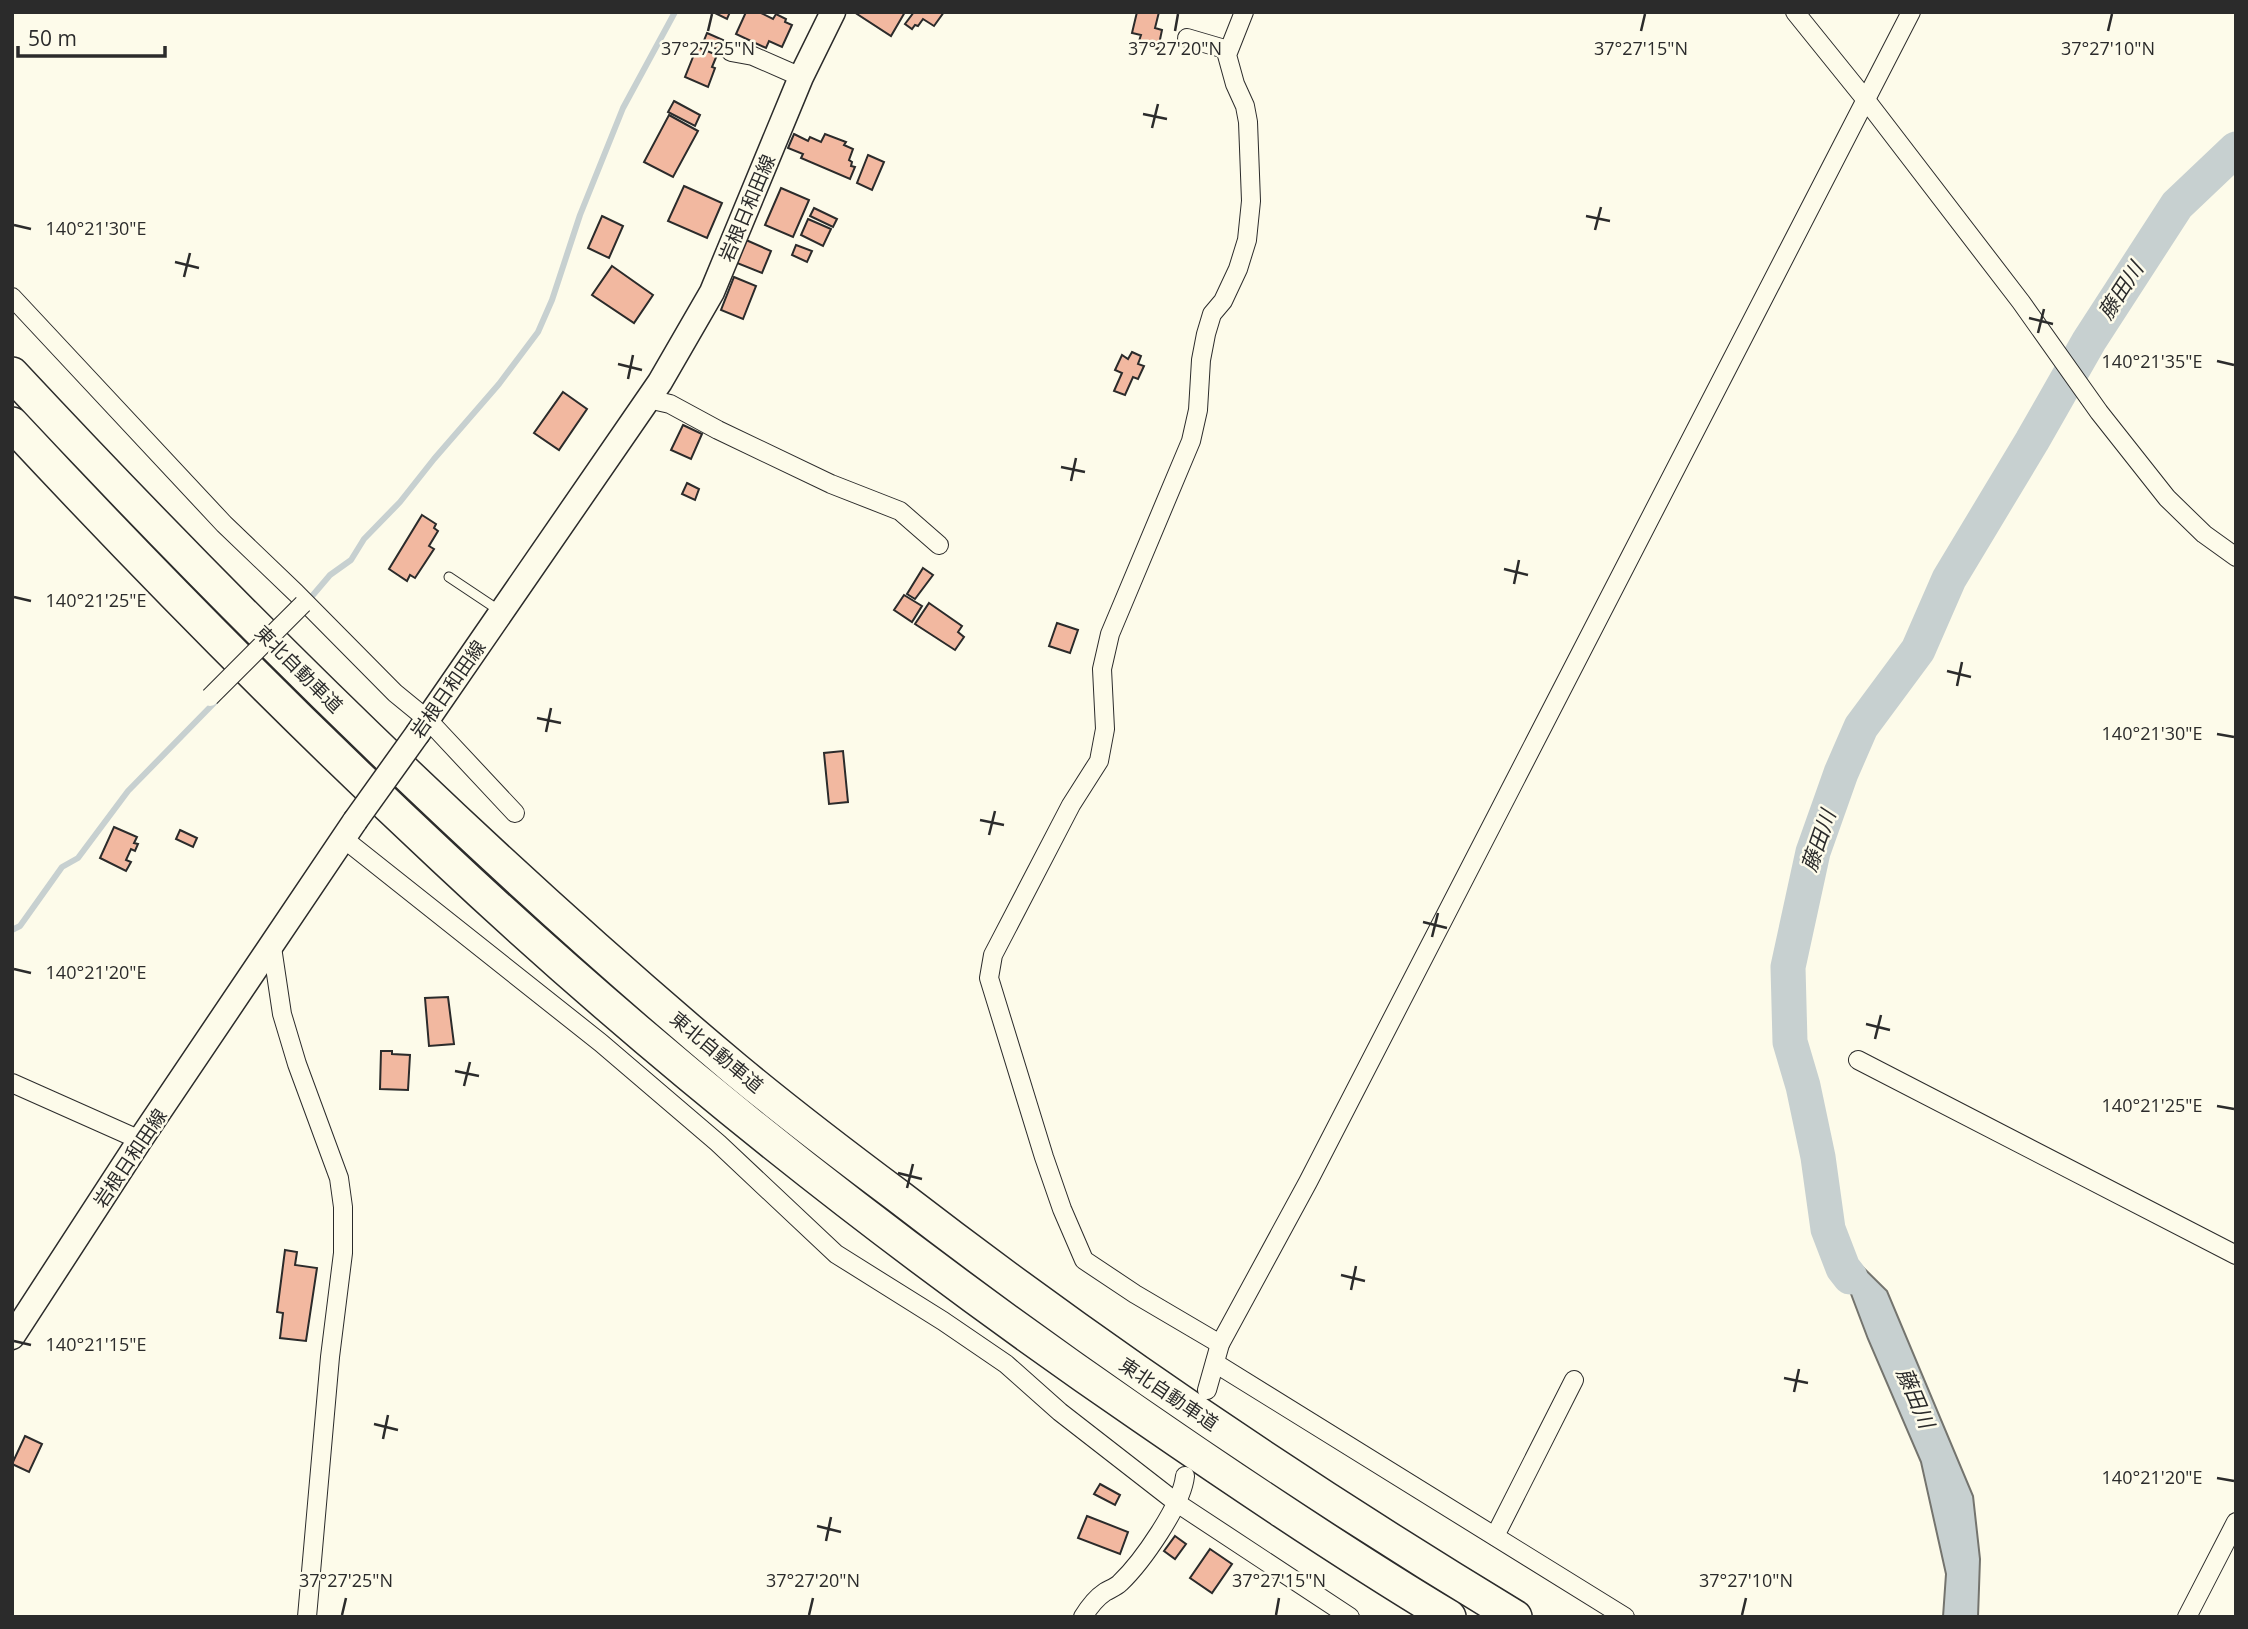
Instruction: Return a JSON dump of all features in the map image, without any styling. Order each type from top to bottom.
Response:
[{"type":"highway","name":"東北自動車道","points":[[12,374],[226,597],[463,830],[737,1071],[1011,1284],[1132,1369],[1271,1463],[1515,1617]]},
{"type":"highway","name":"東北自動車道","points":[[12,424],[205,624],[445,859],[719,1099],[850,1204],[992,1311],[1244,1487],[1449,1617]]},
{"type":"main road","name":"岩根日和田線","points":[[12,1337],[350,830],[648,399],[712,292],[801,77],[833,12]]},
{"type":"street","points":[[1220,1344],[1135,1294],[1084,1260],[1044,1157],[989,978],[993,955],[1071,805],[1099,761],[1105,729],[1102,669],[1110,634],[1191,440],[1198,410],[1200,360],[1206,334],[1212,314],[1223,301],[1238,269],[1247,240],[1251,201],[1248,122],[1245,106],[1230,70],[1228,50],[1244,12]]},
{"type":"street","points":[[1795,12],[2021,302],[2025,312],[2166,498],[2204,534],[2236,557]]},
{"type":"street","points":[[1208,1390],[1220,1344],[1308,1182],[1911,12]]},
{"type":"street","points":[[1186,38],[1228,50]]},
{"type":"street","points":[[731,52],[753,56],[801,77]]},
{"type":"street","points":[[12,297],[224,524],[395,693],[423,727],[515,813]]},
{"type":"street","points":[[648,399],[670,404],[831,484],[900,511],[939,545]]},
{"type":"street","points":[[210,697],[303,604]]},
{"type":"street","points":[[350,830],[718,1143],[836,1254],[1006,1364],[1060,1412],[1177,1503],[1350,1617]]},
{"type":"street","points":[[272,947],[282,1014],[297,1064],[339,1178],[343,1207],[343,1253],[330,1357],[307,1617]]},
{"type":"street","points":[[1858,1060],[2236,1255]]},
{"type":"street","points":[[12,1083],[141,1140]]},
{"type":"street","points":[[1214,1363],[1625,1617]]},
{"type":"street","points":[[1496,1536],[1574,1380]]},
{"type":"street","points":[[1083,1617],[1090,1605],[1118,1585],[1139,1561],[1177,1503],[1184,1489],[1185,1476]]},
{"type":"street","points":[[2187,1617],[2236,1522]]},
{"type":"lane","points":[[449,577],[502,611]]},
{"type":"water","points":[[1828,1233],[1887,1291],[1973,1496],[1980,1559],[1978,1617],[1943,1617],[1946,1574],[1921,1462],[1868,1339]]},
{"type":"building","points":[[713,12],[730,12],[727,19]]},
{"type":"building","points":[[746,12],[759,12],[773,19],[776,14],[786,19],[785,22],[792,25],[782,47],[769,41],[766,48],[736,34]]},
{"type":"building","points":[[854,12],[905,12],[891,36]]},
{"type":"building","points":[[914,12],[944,12],[934,26],[923,19],[912,29],[905,24]]},
{"type":"building","points":[[1137,12],[1159,12],[1155,28],[1162,30],[1158,49],[1138,44],[1141,35],[1132,33]]},
{"type":"building","points":[[707,33],[723,40],[719,50],[703,43]]},
{"type":"building","points":[[697,47],[717,55],[708,87],[685,77]]},
{"type":"building","points":[[674,101],[700,115],[695,126],[668,112]]},
{"type":"building","points":[[669,115],[698,131],[673,177],[644,162]]},
{"type":"building","points":[[794,134],[808,141],[810,137],[821,142],[825,134],[846,142],[844,145],[853,149],[849,160],[852,162],[851,166],[855,167],[850,179],[801,158],[803,154],[788,148]]},
{"type":"building","points":[[868,155],[884,162],[872,190],[857,183]]},
{"type":"building","points":[[684,186],[722,203],[707,238],[668,221]]},
{"type":"building","points":[[781,188],[809,200],[793,237],[765,225]]},
{"type":"building","points":[[814,208],[837,219],[833,227],[810,216]]},
{"type":"building","points":[[602,216],[623,226],[609,258],[588,248]]},
{"type":"building","points":[[808,219],[831,229],[823,246],[801,235]]},
{"type":"building","points":[[746,240],[771,251],[762,273],[737,263]]},
{"type":"building","points":[[796,245],[812,251],[807,262],[792,255]]},
{"type":"building","points":[[612,266],[653,295],[634,323],[592,295]]},
{"type":"building","points":[[734,277],[756,286],[743,319],[721,310]]},
{"type":"building","points":[[1132,352],[1141,356],[1138,364],[1144,366],[1138,379],[1133,377],[1125,395],[1114,391],[1122,373],[1115,370],[1122,355],[1128,359]]},
{"type":"building","points":[[563,392],[587,409],[559,450],[534,433]]},
{"type":"building","points":[[683,425],[702,434],[691,459],[671,450]]},
{"type":"building","points":[[687,483],[699,489],[695,500],[682,494]]},
{"type":"building","points":[[422,515],[436,524],[434,528],[438,531],[429,546],[434,549],[415,578],[410,575],[407,581],[389,569]]},
{"type":"building","points":[[923,568],[933,575],[915,599],[907,594]]},
{"type":"building","points":[[904,595],[922,606],[912,622],[894,610]]},
{"type":"building","points":[[929,603],[962,626],[958,632],[964,637],[955,650],[915,624]]},
{"type":"building","points":[[1057,623],[1078,630],[1070,653],[1049,646]]},
{"type":"building","points":[[843,751],[848,802],[829,804],[824,753]]},
{"type":"building","points":[[114,827],[137,837],[134,843],[138,844],[135,851],[131,849],[126,860],[131,862],[126,871],[100,858]]},
{"type":"building","points":[[180,830],[197,838],[193,847],[176,839]]},
{"type":"building","points":[[448,997],[454,1044],[429,1046],[425,998]]},
{"type":"building","points":[[381,1051],[410,1055],[408,1090],[380,1089]]},
{"type":"building","points":[[285,1250],[297,1252],[295,1265],[317,1268],[306,1341],[280,1338],[283,1313],[277,1312]]},
{"type":"building","points":[[25,1436],[42,1444],[29,1472],[12,1464]]},
{"type":"building","points":[[1100,1484],[1120,1495],[1115,1505],[1094,1494]]},
{"type":"building","points":[[1087,1516],[1128,1532],[1120,1554],[1078,1538]]},
{"type":"building","points":[[1175,1536],[1186,1544],[1175,1559],[1164,1551]]},
{"type":"building","points":[[1210,1549],[1232,1564],[1212,1593],[1190,1578]]},
{"type":"waterway","points":[[307,602],[330,575],[351,560],[364,539],[400,502],[499,384],[538,332],[552,300],[580,215],[623,108],[675,12]]},
{"type":"waterway","name":"藤田川","points":[[1850,1277],[1843,1268],[1828,1229],[1818,1157],[1803,1086],[1790,1042],[1788,967],[1813,852],[1841,773],[1861,727],[1918,650],[1949,579],[2089,341],[2177,205],[2236,149]]},
{"type":"waterway","points":[[12,930],[20,926],[62,867],[78,858],[128,791],[217,700]]}]
